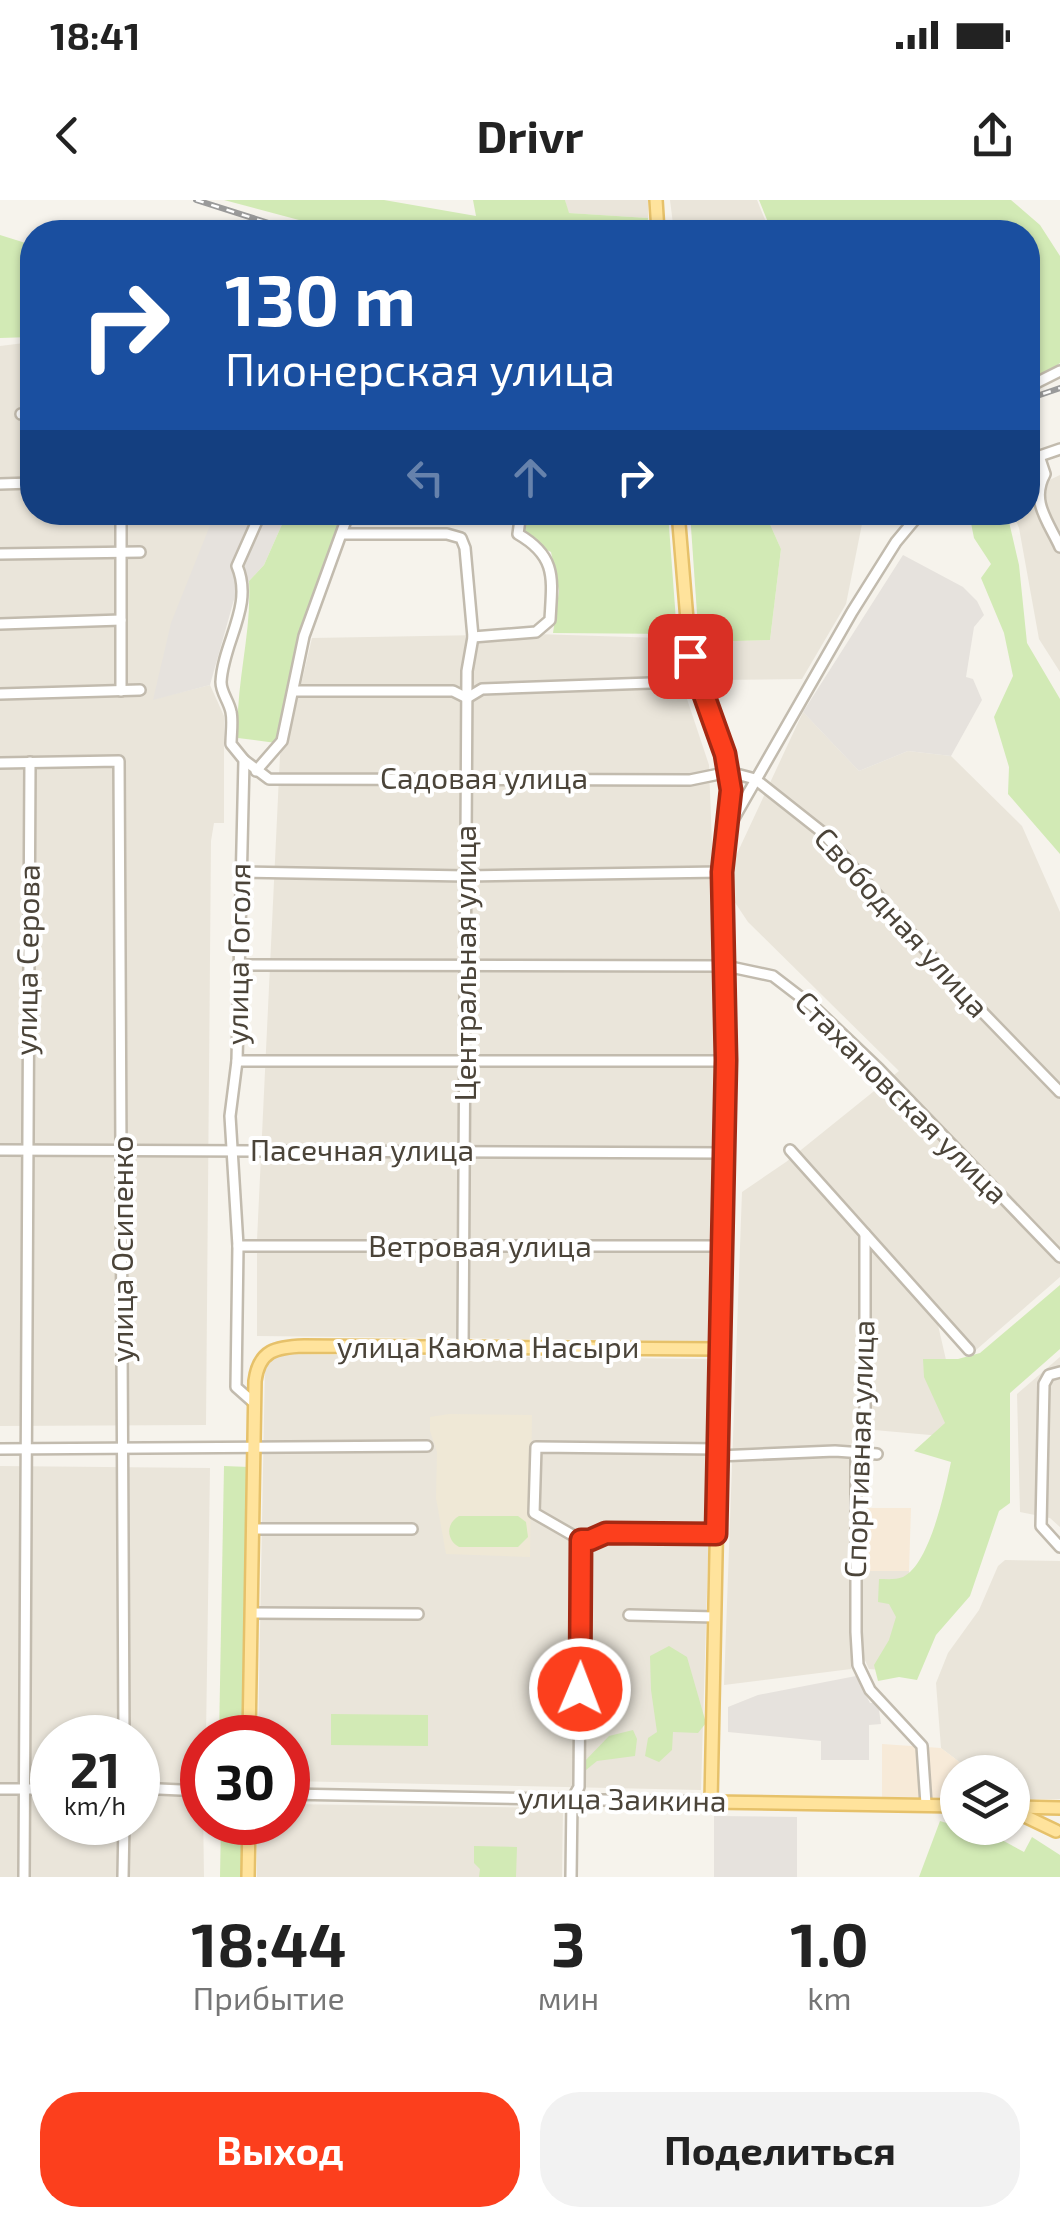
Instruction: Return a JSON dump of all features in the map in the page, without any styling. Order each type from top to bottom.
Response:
[{"type":"main road","points":[[679,525],[687,633],[695,677],[719,736],[731,790],[722,872],[726,1060],[711,1802]]},
{"type":"main road","name":"улица Каюма Насыри","points":[[260,1359],[282,1347],[720,1349]]},
{"type":"main road","name":"улица Гоголя","points":[[250,1715],[252,1447],[256,1368],[260,1359]]},
{"type":"main road","name":"улица Заикина","points":[[711,1802],[940,1805]]},
{"type":"main road","points":[[1030,1809],[1060,1810],[1054,1822],[1058,1833]]},
{"type":"main road","points":[[1030,1818],[1058,1833]]},
{"type":"main road","points":[[248,1845],[248,1877]]},
{"type":"street","points":[[1040,459],[1045,474],[1040,483]]},
{"type":"street","points":[[1040,502],[1060,546]]},
{"type":"street","points":[[121,525],[121,691]]},
{"type":"street","name":"улица Гоголя","points":[[254,1403],[236,1387],[238,1246],[230,1116],[237,1061],[244,760],[230,744],[231,710],[221,684],[230,640],[239,624],[243,580],[237,566],[255,525]]},
{"type":"street","points":[[244,760],[256,771],[282,740],[304,636],[346,525]]},
{"type":"street","points":[[473,638],[536,632],[550,620],[552,572],[542,551],[518,534],[519,525]]},
{"type":"street","points":[[726,833],[870,584],[910,525]]},
{"type":"street","name":"Центральная улица","points":[[344,534],[427,533],[461,538],[473,638],[467,671],[463,1349]]},
{"type":"street","points":[[0,554],[140,552]]},
{"type":"street","points":[[0,624],[121,620]]},
{"type":"street","points":[[294,691],[436,690],[453,691],[467,698],[482,689],[678,682],[695,677]]},
{"type":"street","points":[[0,694],[140,690]]},
{"type":"street","name":"улица Осипенко","points":[[30,762],[120,761],[124,1715]]},
{"type":"street","points":[[0,762],[30,762]]},
{"type":"street","name":"улица Серова","points":[[24,1877],[30,762]]},
{"type":"street","name":"Садовая улица","points":[[256,771],[268,778],[467,781],[690,780],[729,772]]},
{"type":"street","name":"Свободная улица","points":[[729,772],[755,779],[822,832],[960,989],[1060,1092]]},
{"type":"street","points":[[240,872],[466,876],[722,872]]},
{"type":"street","name":"Стахановская улица","points":[[238,965],[726,966],[772,976],[816,1009],[878,1069],[1060,1258]]},
{"type":"street","points":[[237,1061],[726,1060]]},
{"type":"street","name":"Пасечная улица","points":[[0,1150],[724,1153]]},
{"type":"street","points":[[790,1150],[969,1350]]},
{"type":"street","name":"Спортивная улица","points":[[864,1234],[865,1425],[857,1453],[858,1665],[870,1690],[922,1746],[926,1804]]},
{"type":"street","name":"Ветровая улица","points":[[238,1246],[722,1246]]},
{"type":"street","points":[[1060,1372],[1050,1375],[1044,1384],[1041,1526],[1060,1547]]},
{"type":"street","points":[[0,1448],[427,1446]]},
{"type":"street","points":[[716,1534],[606,1533],[581,1540],[534,1514],[536,1447],[877,1454]]},
{"type":"street","points":[[252,1529],[412,1529]]},
{"type":"street","points":[[571,1877],[572,1800],[579,1772],[581,1540]]},
{"type":"street","points":[[251,1613],[418,1614]]},
{"type":"street","points":[[629,1615],[715,1617]]},
{"type":"street","points":[[0,1789],[30,1789]]},
{"type":"street","name":"улица Заикина","points":[[310,1794],[711,1802]]},
{"type":"street","points":[[123,1877],[124,1845]]},
{"type":"shaded area","points":[[565,200],[648,200],[648,218],[568,213]]},
{"type":"shaded area","points":[[670,200],[757,200],[765,220],[672,220]]},
{"type":"shaded area","points":[[20,344],[20,525],[211,525],[154,699],[210,685],[224,716],[224,823],[214,823],[211,841],[206,1425],[0,1426],[0,346]]},
{"type":"shaded area","points":[[1060,475],[1060,672],[1039,639],[1018,525],[1040,525],[1040,478],[1043,483]]},
{"type":"shaded area","points":[[210,525],[282,525],[264,565],[235,596],[210,685],[153,700],[171,623]]},
{"type":"shaded area","points":[[770,525],[862,525],[846,604],[802,679],[711,680],[699,642],[770,640],[781,549]]},
{"type":"shaded area","points":[[903,555],[963,587],[977,601],[984,615],[974,627],[966,677],[973,679],[982,700],[951,756],[908,751],[859,771],[803,712]]},
{"type":"shaded area","points":[[536,634],[661,638],[671,688],[686,696],[709,765],[715,925],[711,1341],[257,1336],[257,1240],[280,755],[291,727],[312,638]]},
{"type":"shaded area","points":[[803,712],[859,771],[908,751],[951,756],[1022,826],[1060,912],[1060,1277],[976,1350],[932,1299],[964,1438],[874,1430],[853,1457],[851,1669],[724,1685],[742,1192],[786,1162],[899,1071],[748,922],[734,901],[734,860]]},
{"type":"shaded area","points":[[276,1354],[714,1359],[701,1790],[310,1781],[310,1715],[258,1715],[265,1363]]},
{"type":"shaded area","points":[[1060,1357],[1060,1527],[1050,1518],[1020,1512],[1017,1394]]},
{"type":"shaded area","points":[[532,1415],[530,1557],[446,1554],[436,1498],[437,1452],[430,1417]]},
{"type":"shaded area","points":[[0,1466],[210,1468],[206,1715],[180,1715],[180,1845],[204,1845],[204,1877],[0,1877]]},
{"type":"shaded area","points":[[861,1508],[911,1508],[909,1571],[861,1571]]},
{"type":"shaded area","points":[[1005,1560],[1060,1561],[1060,1799],[1030,1799],[1030,1755],[950,1755],[941,1748],[936,1683],[948,1653],[979,1610],[998,1566]]},
{"type":"shaded area","points":[[861,1571],[909,1571],[911,1641],[895,1671],[869,1669],[863,1656]]},
{"type":"shaded area","points":[[856,1676],[870,1703],[878,1703],[881,1724],[869,1725],[869,1760],[821,1760],[821,1741],[728,1732],[728,1707],[758,1695]]},
{"type":"shaded area","points":[[882,1744],[941,1748],[950,1755],[940,1755],[940,1798],[882,1797]]},
{"type":"shaded area","points":[[310,1804],[563,1808],[562,1877],[257,1877],[257,1845],[310,1845]]},
{"type":"shaded area","points":[[714,1816],[797,1817],[797,1877],[714,1877]]},
{"type":"green space","points":[[224,200],[384,200],[476,216],[473,200],[565,200],[569,213],[648,218],[648,220],[299,220]]},
{"type":"green space","points":[[759,200],[1011,200],[1034,220],[767,220]]},
{"type":"green space","points":[[1040,225],[1060,256],[1060,363],[1040,379]]},
{"type":"green space","points":[[0,235],[20,241],[20,337],[0,338]]},
{"type":"green space","points":[[282,525],[340,525],[297,652],[276,743],[238,738],[249,581],[264,565]]},
{"type":"green space","points":[[522,525],[669,525],[677,634],[553,633],[559,591],[551,552],[520,537]]},
{"type":"green space","points":[[691,525],[770,525],[781,549],[770,640],[699,642]]},
{"type":"green space","points":[[971,525],[1010,525],[1019,565],[1027,643],[1060,699],[1060,854],[1008,794],[1009,767],[994,717],[1013,676],[1004,633],[981,578],[991,564],[974,538]]},
{"type":"green space","points":[[1060,1285],[1060,1349],[1010,1393],[1010,1503],[999,1511],[970,1596],[936,1635],[917,1680],[899,1677],[878,1681],[874,1665],[889,1640],[896,1617],[889,1604],[878,1602],[879,1579],[903,1577],[921,1557],[935,1525],[951,1462],[914,1451],[945,1423],[924,1377],[923,1359],[958,1359],[980,1353]]},
{"type":"green space","points":[[224,1466],[249,1467],[244,1715],[219,1715]]},
{"type":"green space","points":[[459,1516],[518,1516],[526,1522],[528,1537],[518,1547],[459,1547],[449,1532]]},
{"type":"green space","points":[[669,1646],[687,1657],[706,1723],[698,1733],[673,1732],[672,1750],[659,1762],[645,1756],[648,1738],[657,1732],[650,1656]]},
{"type":"green space","points":[[331,1714],[428,1715],[428,1746],[331,1745]]},
{"type":"green space","points":[[633,1730],[637,1739],[635,1756],[597,1761],[586,1770],[583,1763],[609,1736]]},
{"type":"green space","points":[[940,1821],[940,1845],[1011,1845],[1024,1852],[1032,1837],[1060,1855],[1060,1877],[919,1877]]},
{"type":"green space","points":[[221,1845],[242,1845],[242,1877],[220,1877]]},
{"type":"green space","points":[[474,1846],[517,1847],[516,1877],[479,1877]]},
{"type":"railway","points":[[196,200],[259,220]]},
{"type":"railway","points":[[1040,395],[1060,388]]},
{"type":"route","points":[[580,1689],[581,1540],[606,1533],[716,1534],[726,1060],[722,872],[731,790],[725,754],[690,656]]}]
